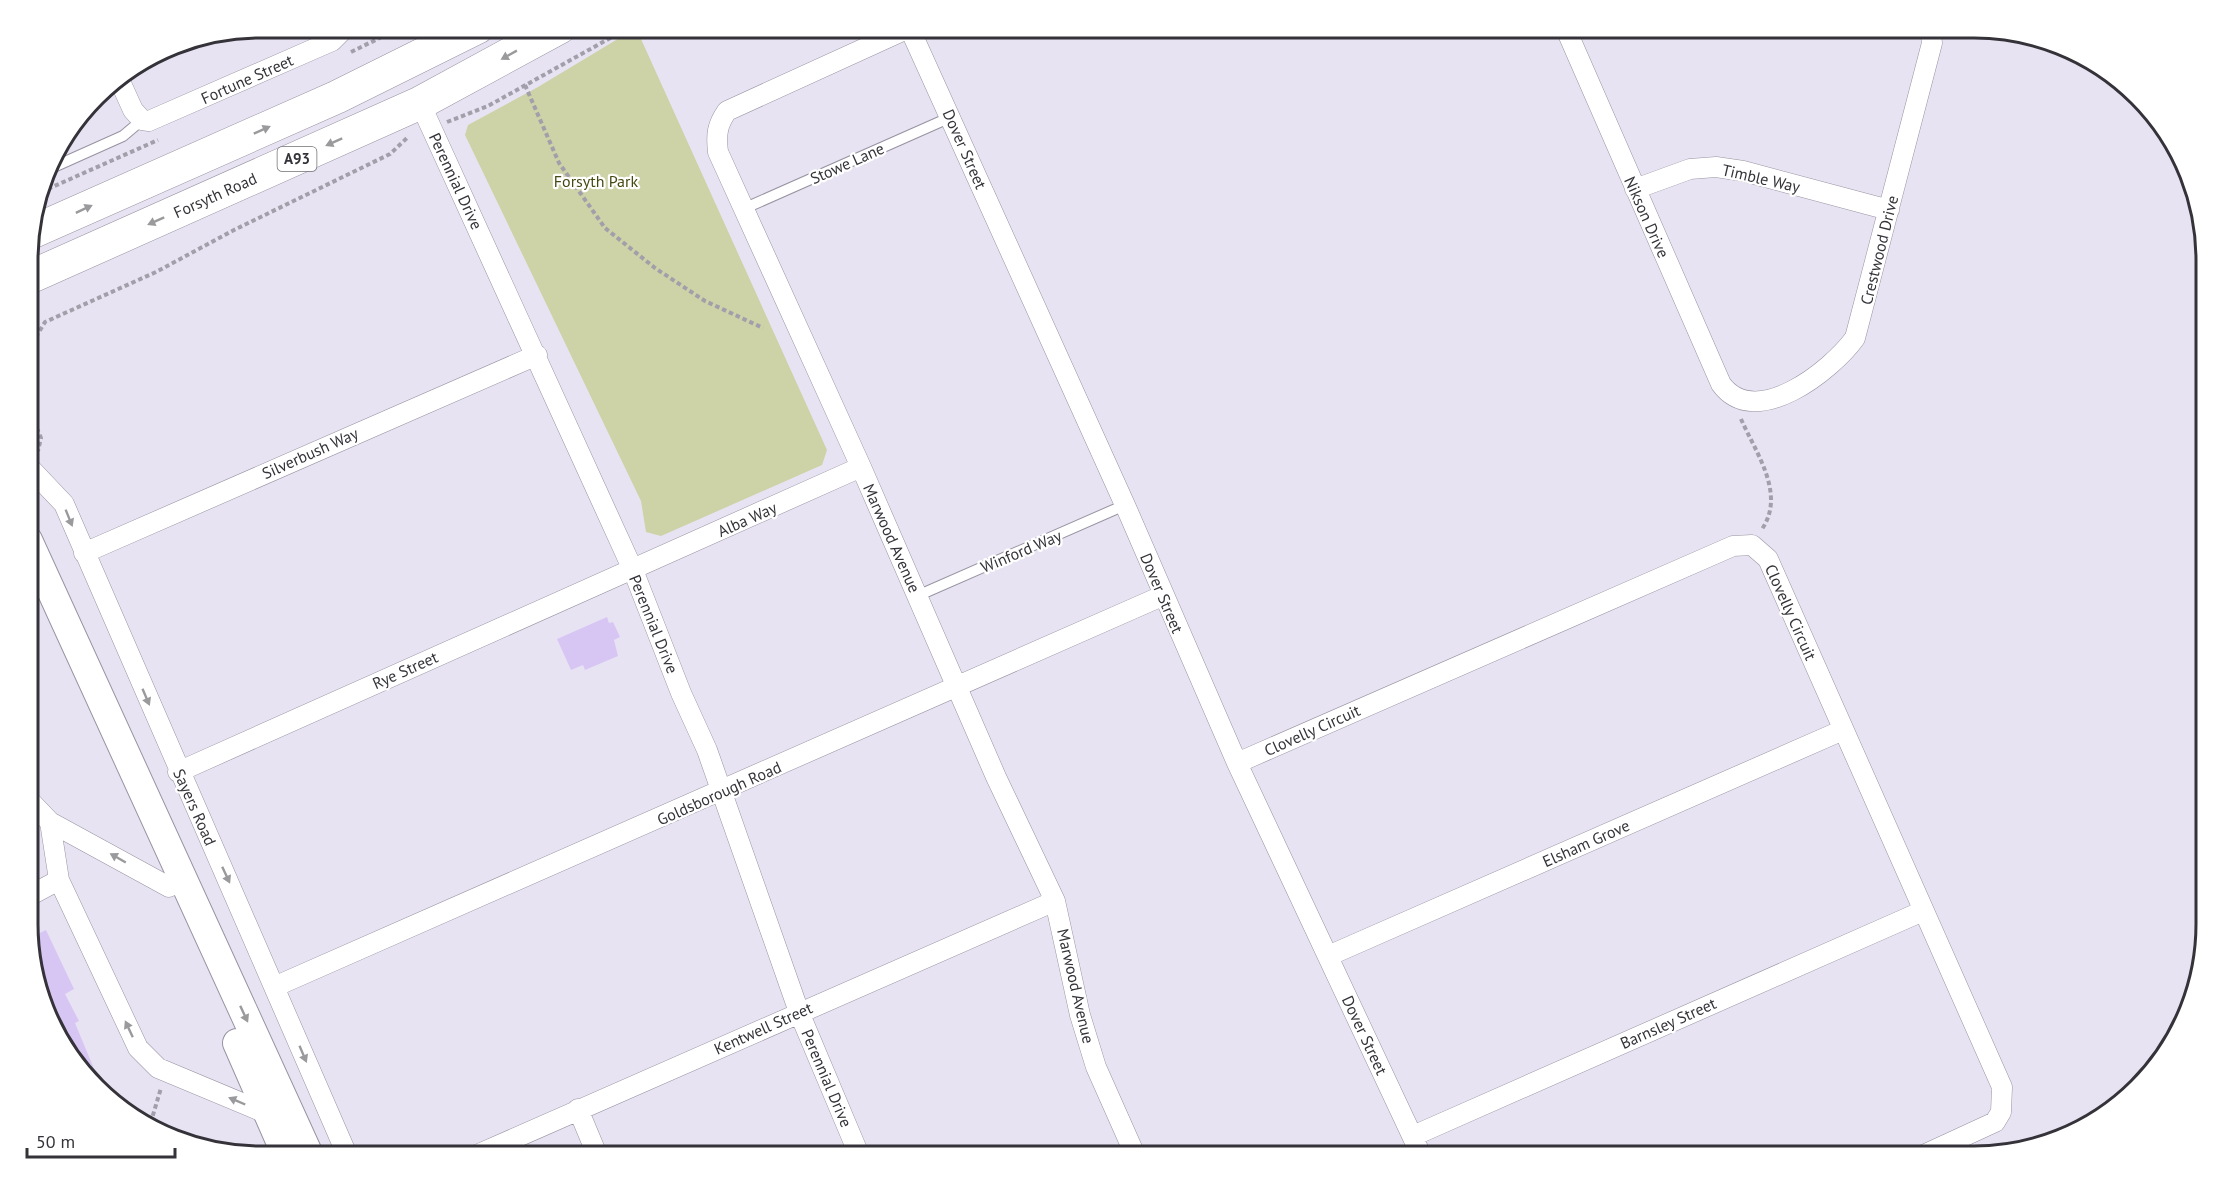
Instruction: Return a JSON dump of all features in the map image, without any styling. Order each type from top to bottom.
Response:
[{"type":"highway","name":"A93","points":[[39,229],[404,66],[457,38]]},
{"type":"highway","name":"Forsyth Road","points":[[38,274],[425,115],[543,38]]},
{"type":"highway","points":[[404,66],[425,115]]},
{"type":"highway","points":[[38,291],[96,248]]},
{"type":"main road","points":[[38,562],[305,1146]]},
{"type":"main road","points":[[38,604],[169,887],[282,1146]]},
{"type":"street","name":"Fortune Street","points":[[142,120],[157,118],[335,38]]},
{"type":"street","name":"Marwood Avenue","points":[[885,38],[727,111],[719,123],[716,135],[718,152],[861,467],[996,777],[1055,901],[1080,1015],[1096,1067],[1131,1146]]},
{"type":"street","name":"Dover Street","points":[[914,38],[1125,506],[1162,596],[1237,763],[1417,1146]]},
{"type":"street","name":"Nikson Drive","points":[[1570,38],[1721,384],[1740,410]]},
{"type":"street","name":"Crestwood Drive","points":[[1740,410],[1751,403],[1765,401],[1823,372],[1842,356],[1855,338],[1932,43],[1931,38]]},
{"type":"street","points":[[122,85],[133,110],[142,120]]},
{"type":"street","name":"Perennial Drive","points":[[425,115],[537,355],[633,570],[723,790],[799,1012],[855,1146]]},
{"type":"street","name":"Timble Way","points":[[1635,189],[1690,169],[1716,166],[1743,171],[1889,210]]},
{"type":"street","name":"Silverbush Way","points":[[84,553],[537,355]]},
{"type":"street","name":"Alba Way","points":[[633,570],[861,467]]},
{"type":"street","name":"Sayers Road","points":[[38,476],[64,504],[178,772],[343,1146]]},
{"type":"street","name":"Clovelly Circuit","points":[[1237,763],[1732,546],[1752,545],[1768,559],[2002,1087],[2001,1112],[1995,1122],[1941,1146]]},
{"type":"street","name":"Rye Street","points":[[178,772],[633,570]]},
{"type":"street","name":"Goldsborough Road","points":[[274,987],[1162,596]]},
{"type":"street","name":"Elsham Grove","points":[[1328,956],[1843,730]]},
{"type":"street","points":[[38,809],[50,822],[169,887]]},
{"type":"street","points":[[50,822],[59,880],[138,1048],[150,1062],[166,1072],[268,1114]]},
{"type":"street","points":[[38,891],[59,880]]},
{"type":"street","name":"Kentwell Street","points":[[496,1146],[1055,901]]},
{"type":"street","name":"Barnsley Street","points":[[1413,1136],[1923,910]]},
{"type":"street","points":[[578,1109],[593,1146]]},
{"type":"lane","name":"Stowe Lane","points":[[743,209],[951,117]]},
{"type":"lane","name":"Fortune Street","points":[[58,165],[123,136],[142,120]]},
{"type":"lane","name":"Winford Way","points":[[917,596],[1125,506]]},
{"type":"path","points":[[38,334],[45,322],[156,272],[234,230],[390,154],[409,136],[425,115],[455,121],[610,38]]},
{"type":"path","points":[[525,85],[559,163],[604,228],[655,268],[705,301],[763,328]]},
{"type":"path","points":[[1740,410],[1772,490],[1771,514],[1752,545]]},
{"type":"path","points":[[152,1119],[166,1072]]},
{"type":"green space","name":"Forsyth Park","points":[[619,38],[641,38],[827,450],[822,465],[661,536],[646,532],[641,501],[465,135],[468,125],[538,87]]},
{"type":"building","points":[[607,617],[609,623],[613,622],[620,637],[614,640],[618,656],[585,670],[583,665],[571,670],[557,639]]},
{"type":"building","points":[[46,930],[74,989],[65,994],[79,1021],[75,1023],[97,1076],[67,1036],[55,1012],[45,982],[39,954],[38,934]]}]
